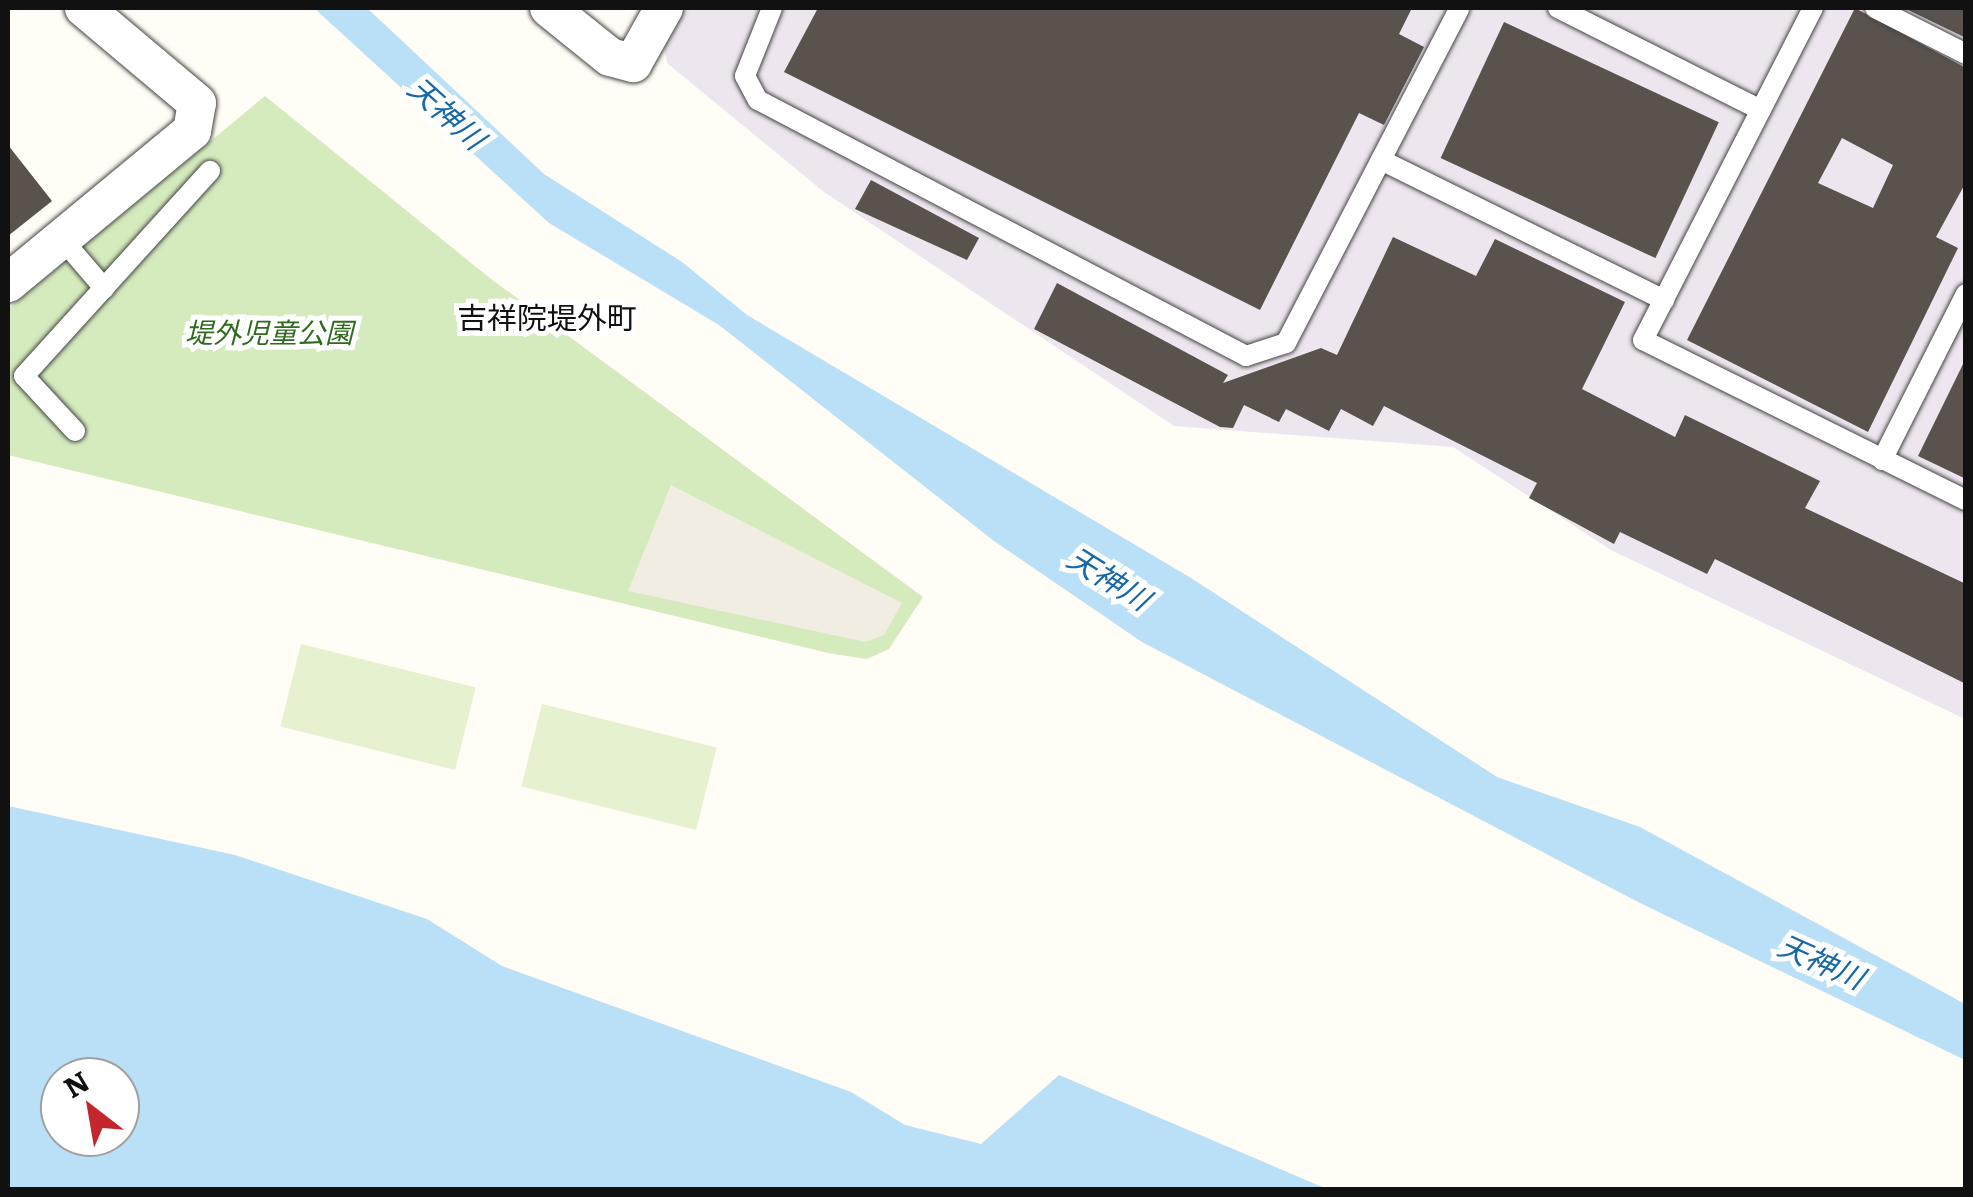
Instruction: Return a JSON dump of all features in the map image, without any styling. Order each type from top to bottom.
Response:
[{"type":"street","points":[[8,284],[192,131],[197,102],[84,8]]},
{"type":"street","points":[[549,8],[610,57],[634,63],[664,8]]},
{"type":"lane","points":[[772,8],[744,76],[758,100],[1246,356],[1286,344],[1460,8]]},
{"type":"lane","points":[[1558,8],[1760,110]]},
{"type":"lane","points":[[1813,8],[1644,340],[1966,500]]},
{"type":"lane","points":[[1875,8],[1966,54]]},
{"type":"lane","points":[[1381,160],[1664,300]]},
{"type":"lane","points":[[74,431],[24,376],[210,171]]},
{"type":"lane","points":[[62,239],[104,288]]},
{"type":"lane","points":[[1882,460],[1966,294]]},
{"type":"shaded area","points":[[685,8],[1965,8],[1965,719],[1611,550],[1453,447],[1174,426],[824,192],[667,63],[664,46]]},
{"type":"shaded area","points":[[671,485],[902,603],[884,635],[866,642],[628,591]]},
{"type":"green space","name":"堤外児童公園","points":[[265,96],[491,279],[923,597],[889,649],[867,659],[828,653],[8,455],[8,309]]},
{"type":"green space","points":[[301,644],[476,688],[455,770],[280,726]]},
{"type":"green space","points":[[542,704],[717,748],[696,830],[521,786]]},
{"type":"water","name":"天神川","points":[[314,8],[367,8],[544,174],[682,262],[747,315],[1191,578],[1497,777],[1640,827],[1965,1004],[1965,1060],[1640,903],[1142,642],[994,541],[719,325],[549,223]]},
{"type":"water","points":[[8,806],[235,855],[427,919],[502,966],[851,1092],[905,1125],[981,1144],[1059,1075],[1327,1189],[8,1189]]},
{"type":"building","points":[[818,8],[1412,8],[1399,34],[1424,47],[1384,125],[1359,113],[1260,310],[784,72]]},
{"type":"building","points":[[1855,8],[1966,68],[1966,182],[1936,237],[1958,248],[1868,432],[1687,340]],"holes":[[[1842,138],[1893,165],[1873,208],[1818,183]]]},
{"type":"building","points":[[1904,8],[1966,8],[1966,38]]},
{"type":"building","points":[[1504,22],[1719,122],[1655,258],[1441,158]]},
{"type":"building","points":[[8,145],[52,201],[8,236]]},
{"type":"building","points":[[871,180],[979,238],[967,260],[855,209]]},
{"type":"building","points":[[1393,237],[1476,276],[1495,239],[1625,302],[1582,389],[1675,437],[1685,415],[1820,481],[1805,508],[1966,584],[1966,684],[1715,559],[1707,574],[1620,532],[1614,544],[1529,498],[1537,483],[1384,406],[1373,426],[1341,409],[1329,431],[1286,409],[1279,422],[1244,405],[1233,428],[1220,427],[1034,329],[1057,283],[1228,375],[1223,383],[1321,348],[1337,355]]},
{"type":"building","points":[[1966,358],[1966,479],[1918,456]]},
{"type":"district","name":"吉祥院堤外町","points":[[547,316]]}]
